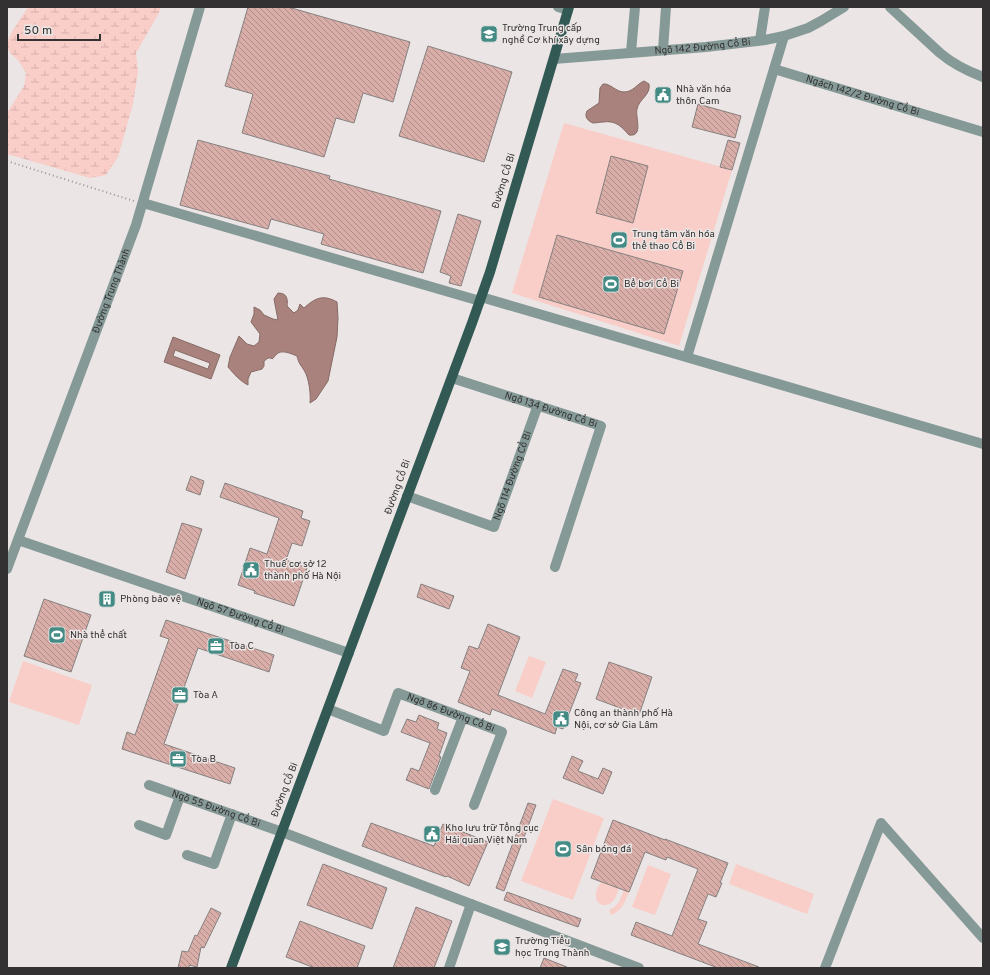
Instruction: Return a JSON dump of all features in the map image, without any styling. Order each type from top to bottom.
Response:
[{"type":"main road","name":"Đường Cổ Bi","points":[[231,968],[481,299],[554,59],[565,8]]},
{"type":"street","name":"Đường Trung Thành","points":[[7,569],[136,225],[200,7]]},
{"type":"street","points":[[631,52],[635,7]]},
{"type":"street","points":[[663,50],[666,7]]},
{"type":"street","points":[[760,40],[765,7]]},
{"type":"street","name":"Ngõ 142 Đường Cổ Bi","points":[[554,59],[706,47],[784,36],[808,28],[844,7]]},
{"type":"street","points":[[890,7],[940,54],[964,70],[983,77]]},
{"type":"street","points":[[687,358],[784,36]]},
{"type":"street","name":"Ngách 142/2 Đường Cổ Bi","points":[[774,69],[982,129]]},
{"type":"street","points":[[143,203],[983,444]]},
{"type":"street","name":"Ngõ 134 Đường Cổ Bi","points":[[452,378],[601,426],[555,567]]},
{"type":"street","name":"Ngõ 114 Đường Cổ Bi","points":[[407,496],[494,527],[538,406]]},
{"type":"street","name":"Ngõ 57 Đường Cổ Bi","points":[[18,540],[349,653]]},
{"type":"street","name":"Ngõ 86 Đường Cổ Bi","points":[[328,709],[384,731],[398,693],[502,732],[474,805]]},
{"type":"street","points":[[435,790],[463,718]]},
{"type":"street","name":"Ngõ 55 Đường Cổ Bi","points":[[149,786],[282,832],[639,968]]},
{"type":"street","points":[[139,825],[166,835],[180,796]]},
{"type":"street","points":[[187,855],[214,864],[232,814]]},
{"type":"street","points":[[825,968],[881,823],[983,938]]},
{"type":"street","points":[[449,968],[472,904]]},
{"type":"path","points":[[7,161],[143,203]]},
{"type":"green space","points":[[28,7],[161,7],[136,53],[138,72],[133,104],[118,157],[106,175],[90,178],[7,154],[7,113],[24,86],[26,73],[18,60],[10,53],[7,42]]},
{"type":"green space","name":"Trung tâm văn hóa thể thao Cổ Bi","points":[[564,123],[732,170],[679,346],[512,293]]},
{"type":"green space","points":[[529,656],[546,662],[532,698],[515,691]]},
{"type":"green space","points":[[23,661],[92,685],[79,725],[9,702]]},
{"type":"green space","name":"Sân bóng đá","points":[[553,799],[604,818],[573,900],[521,881]]},
{"type":"green space","points":[[736,864],[814,894],[807,914],[729,884]]},
{"type":"green space","points":[[648,865],[671,874],[655,915],[632,907]]},
{"type":"green space","points":[[601,881],[619,888],[613,901],[607,905],[602,905],[596,899],[597,888]]},
{"type":"green space","points":[[624,890],[629,892],[624,903],[618,911],[611,915],[609,910],[617,904]]},
{"type":"shaded area","points":[[644,81],[649,84],[649,88],[647,94],[640,102],[637,109],[638,130],[634,135],[629,135],[615,123],[593,123],[587,118],[587,111],[599,103],[600,88],[603,84],[606,84],[621,92],[627,92]]},
{"type":"shaded area","points":[[278,293],[285,295],[287,299],[287,306],[294,313],[298,310],[300,304],[304,308],[319,298],[327,298],[337,302],[337,337],[328,381],[316,399],[310,403],[310,391],[307,377],[297,356],[287,352],[281,352],[276,354],[272,359],[268,358],[264,361],[264,366],[262,369],[251,372],[248,379],[248,385],[235,375],[228,367],[230,357],[239,336],[247,344],[254,346],[259,342],[260,334],[251,322],[254,314],[254,307],[260,310],[264,315],[278,320],[274,299]]},
{"type":"shaded area","points":[[173,337],[220,355],[211,379],[164,362]],"holes":[[[175,350],[210,363],[208,369],[173,356]]]},
{"type":"building","points":[[248,7],[288,7],[410,42],[393,102],[363,93],[354,123],[336,118],[324,157],[242,133],[253,94],[225,86]]},
{"type":"building","points":[[428,46],[512,72],[484,162],[399,136]]},
{"type":"building","points":[[698,104],[741,116],[735,138],[692,127]]},
{"type":"building","points":[[198,140],[330,176],[329,179],[441,211],[423,273],[321,244],[324,234],[271,219],[268,229],[180,205]]},
{"type":"building","points":[[728,140],[740,143],[732,170],[720,167]]},
{"type":"building","points":[[611,156],[648,166],[633,223],[596,213]]},
{"type":"building","points":[[458,214],[481,221],[461,286],[449,283],[451,276],[440,272]]},
{"type":"building","name":"Bể bơi Cổ Bi","points":[[557,235],[683,271],[664,334],[539,297]]},
{"type":"building","points":[[191,476],[204,481],[200,495],[186,490]]},
{"type":"building","points":[[225,483],[303,511],[301,518],[310,521],[302,546],[292,543],[286,560],[307,568],[294,606],[254,593],[255,591],[238,585],[250,548],[267,554],[279,518],[220,497]]},
{"type":"building","points":[[182,523],[202,529],[185,579],[166,572]]},
{"type":"building","points":[[421,584],[454,596],[449,609],[417,597]]},
{"type":"building","name":"Nhà thể chất","points":[[44,599],[91,615],[71,672],[24,656]]},
{"type":"building","points":[[166,620],[274,655],[269,672],[198,648],[164,744],[235,768],[230,784],[122,749],[127,732],[135,735],[169,639],[160,636]]},
{"type":"building","points":[[488,624],[520,637],[498,695],[545,714],[563,669],[578,674],[575,681],[581,683],[563,729],[557,727],[555,734],[492,709],[490,715],[458,702],[470,671],[461,668],[469,646],[478,649]]},
{"type":"building","points":[[609,662],[652,677],[639,715],[596,699]]},
{"type":"building","points":[[419,715],[439,723],[437,729],[447,733],[439,756],[441,757],[429,789],[406,780],[411,768],[419,771],[430,743],[401,732],[407,719],[416,722]]},
{"type":"building","points":[[572,756],[583,761],[578,771],[598,779],[603,768],[612,772],[603,794],[563,778]]},
{"type":"building","points":[[528,803],[536,805],[504,891],[496,888]]},
{"type":"building","points":[[613,820],[728,863],[716,897],[708,894],[698,919],[707,922],[698,944],[759,968],[718,968],[631,935],[636,922],[672,936],[698,869],[667,857],[666,860],[645,852],[629,892],[591,878]]},
{"type":"building","points":[[371,823],[434,846],[443,824],[488,842],[469,886],[447,876],[446,877],[362,846]]},
{"type":"building","points":[[323,864],[387,888],[372,929],[307,905]]},
{"type":"building","points":[[507,892],[581,919],[578,927],[504,900]]},
{"type":"building","points":[[416,907],[452,921],[434,968],[393,968]]},
{"type":"building","points":[[211,908],[221,913],[204,948],[201,947],[197,967],[189,965],[189,968],[178,968],[182,951],[188,952],[195,935],[197,936]]},
{"type":"building","points":[[300,921],[365,946],[357,968],[315,968],[286,957]]},
{"type":"building","points":[[544,958],[567,967],[567,968],[540,968]]},
{"type":"place","name":"Trường Trung cấp nghề Cơ khí xây dựng","points":[[489,34]]},
{"type":"place","name":"Nhà văn hóa thôn Cam","points":[[663,95]]},
{"type":"place","name":"Trung tâm văn hóa thể thao Cổ Bi","points":[[619,240]]},
{"type":"place","name":"Bể bơi Cổ Bi","points":[[611,284]]},
{"type":"place","name":"Thuế cơ sở 12 thành phố Hà Nội","points":[[251,570]]},
{"type":"place","name":"Phòng bảo vệ","points":[[107,599]]},
{"type":"place","name":"Nhà thể chất","points":[[57,635]]},
{"type":"place","name":"Tòa C","points":[[216,646]]},
{"type":"place","name":"Tòa A","points":[[180,695]]},
{"type":"place","name":"Công an thành phố Hà Nội, cơ sở Gia Lâm","points":[[561,719]]},
{"type":"place","name":"Tòa B","points":[[178,759]]},
{"type":"place","name":"Kho lưu trữ Tổng cục Hải quan Việt Nam","points":[[432,834]]},
{"type":"place","name":"Sân bóng đá","points":[[563,849]]},
{"type":"place","name":"Trường Tiểu học Trung Thành","points":[[502,947]]}]
